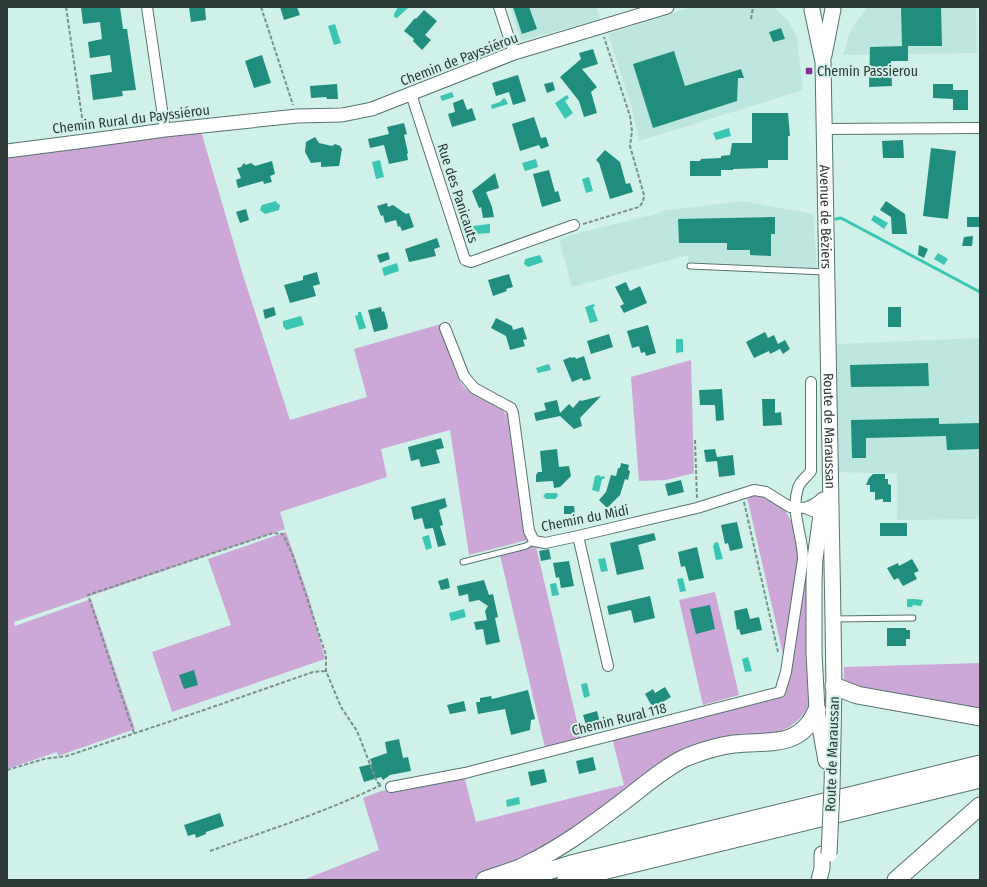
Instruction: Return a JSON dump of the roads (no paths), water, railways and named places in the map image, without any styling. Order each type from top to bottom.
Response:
[{"type":"highway","points":[[834,686],[857,695],[980,717]]},
{"type":"highway","points":[[485,880],[527,865],[565,844],[670,767],[685,758],[717,747],[733,744],[786,740],[801,733],[812,721],[817,710]]},
{"type":"highway","points":[[519,880],[571,864],[980,764]]},
{"type":"highway","points":[[566,880],[980,779]]},
{"type":"highway","points":[[896,880],[980,806]]},
{"type":"main road","points":[[809,8],[826,11],[835,8]]},
{"type":"main road","name":"Avenue de Béziers","points":[[809,8],[823,62]]},
{"type":"main road","name":"Avenue de Béziers","points":[[828,371],[823,62],[835,8]]},
{"type":"main road","name":"Route de Maraussan","points":[[828,371],[822,518],[817,547],[814,580],[814,653],[817,710],[829,788]]},
{"type":"main road","name":"Route de Maraussan","points":[[820,880],[826,854],[834,686],[828,371]]},
{"type":"main road","name":"Route de Maraussan","points":[[826,854],[830,880]]},
{"type":"street","points":[[147,7],[165,130]]},
{"type":"street","points":[[499,7],[514,53]]},
{"type":"street","name":"Chemin de Payssiérou","points":[[259,120],[296,116],[342,115],[372,109],[514,53],[668,7]]},
{"type":"street","name":"Rue des Panicauts","points":[[411,94],[465,260],[471,262],[574,225]]},
{"type":"street","name":"Chemin Rural du Payssiérou","points":[[7,151],[85,142],[165,130],[259,120]]},
{"type":"street","points":[[824,129],[980,128]]},
{"type":"street","name":"Chemin du Midi","points":[[445,328],[464,376],[474,388],[511,408],[513,413],[529,531],[534,541],[545,543],[578,536],[697,508],[754,490],[771,494],[782,504],[815,512],[822,518]]},
{"type":"street","points":[[811,382],[811,471],[808,476],[800,482],[798,487],[800,508],[823,498]]},
{"type":"street","name":"Chemin Rural 118","points":[[391,788],[465,773],[780,692],[786,672],[803,559],[800,508]]},
{"type":"street","points":[[578,536],[608,666]]},
{"type":"lane","points":[[690,266],[826,272]]},
{"type":"lane","points":[[463,562],[526,546],[534,541]]},
{"type":"lane","points":[[833,619],[913,618]]},
{"type":"waterway","points":[[836,219],[841,218],[980,292]]},
{"type":"place","name":"Chemin Passierou","points":[[809,71]]}]
